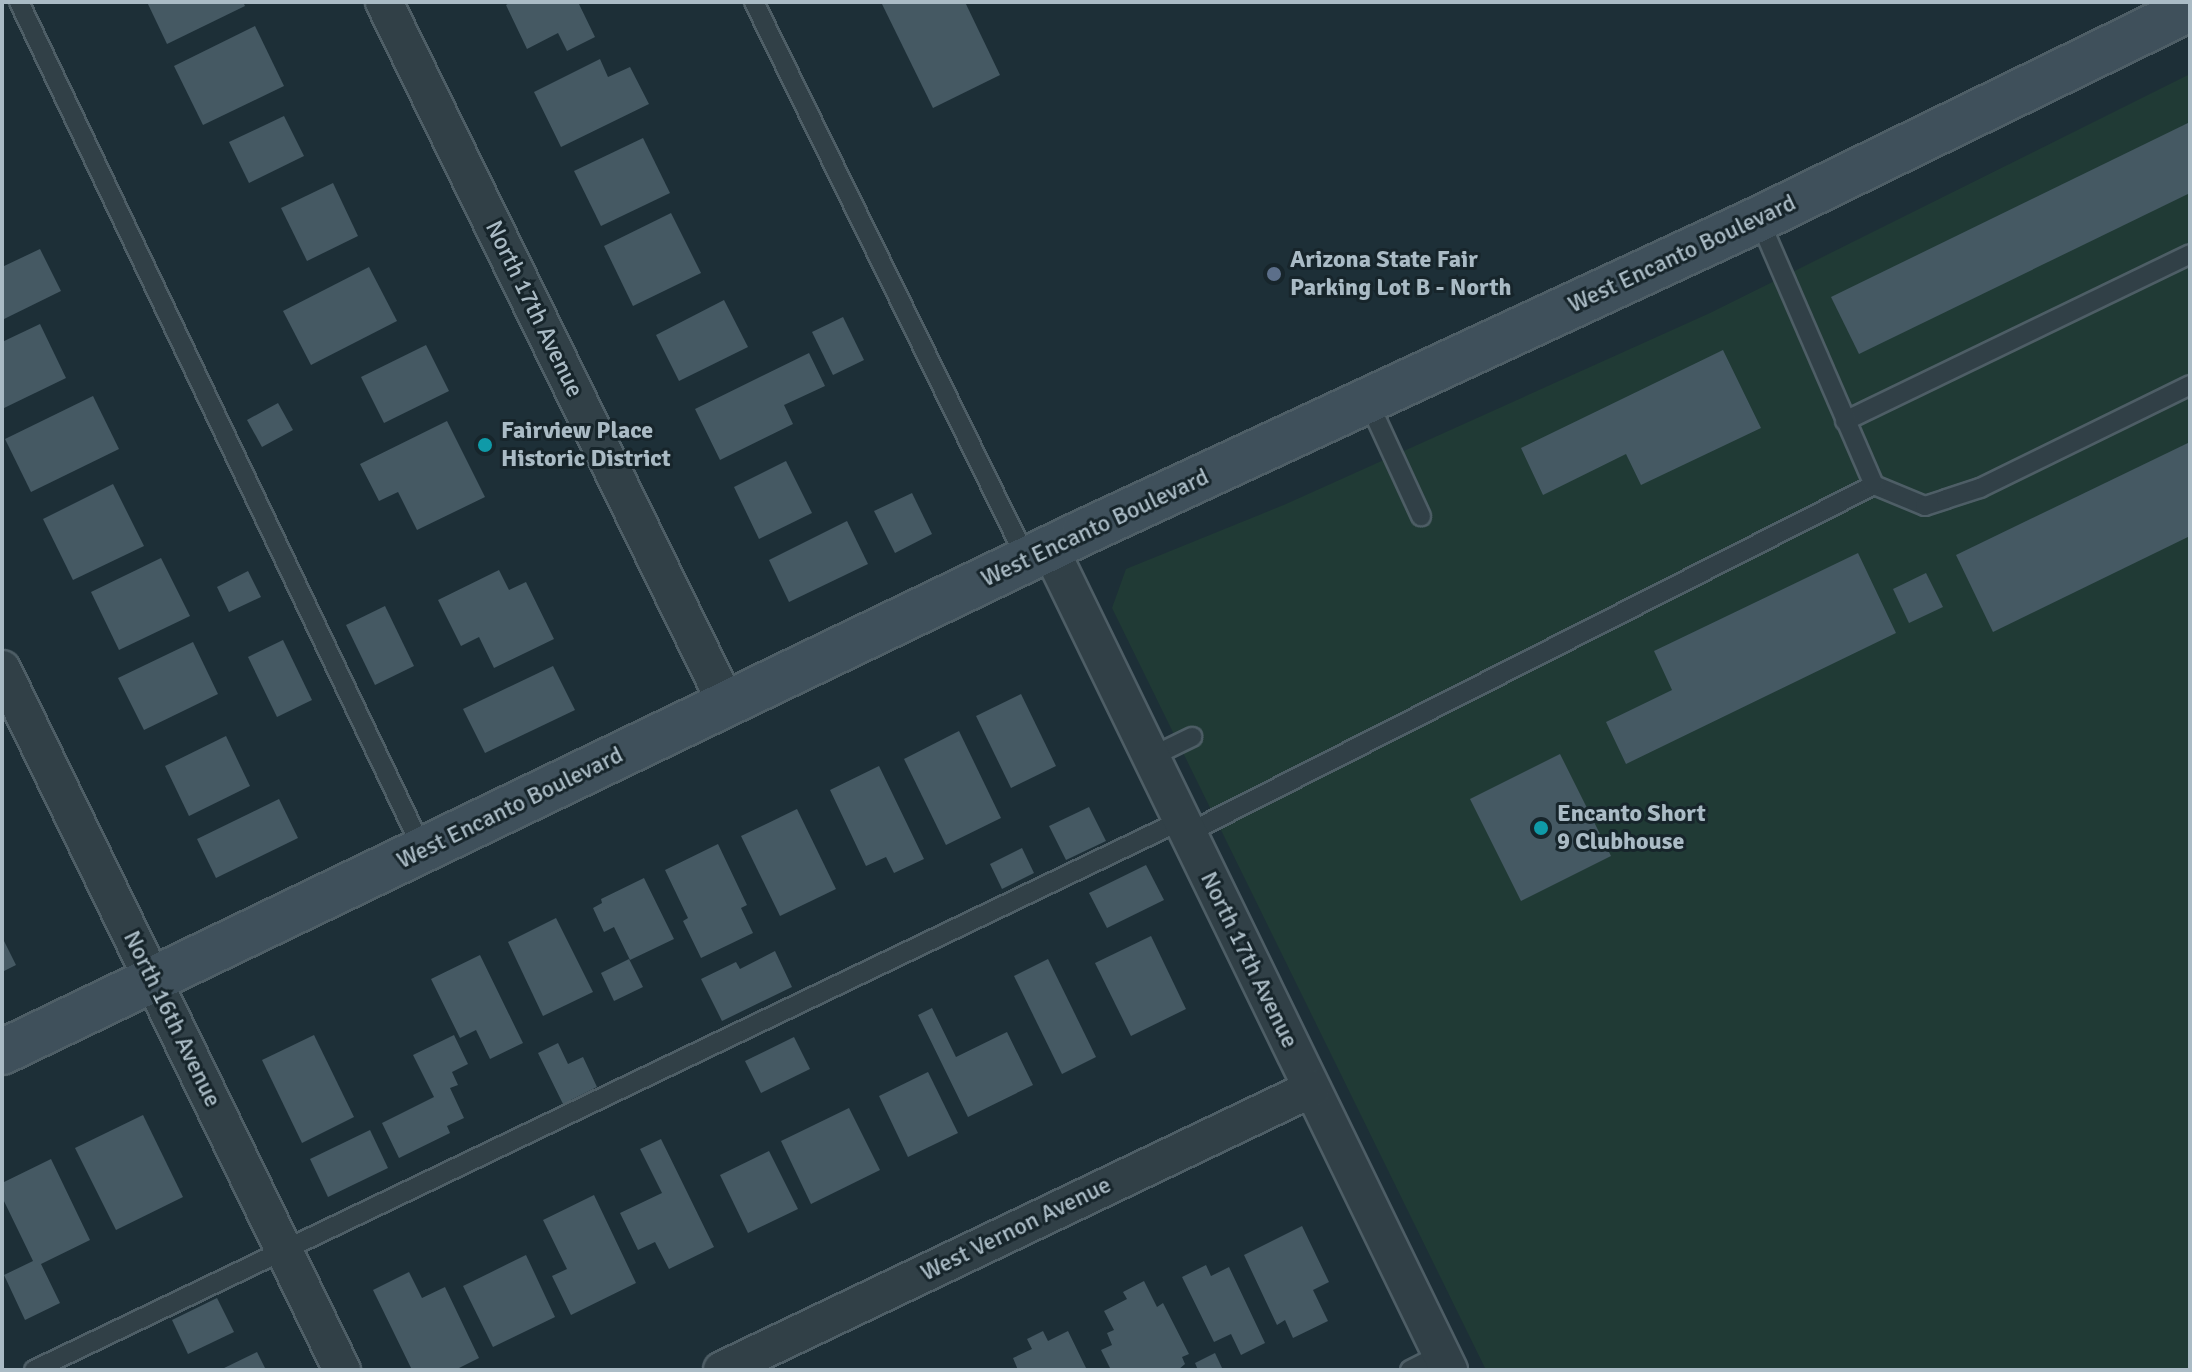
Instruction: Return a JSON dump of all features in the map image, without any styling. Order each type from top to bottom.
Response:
[{"type":"street","name":"North 17th Avenue","points":[[384,2],[726,703]]},
{"type":"street","name":"West Encanto Boulevard","points":[[2,1052],[154,982],[1039,554],[1759,219],[2190,9]]},
{"type":"street","name":"North 17th Avenue","points":[[1039,554],[1151,757],[1446,1362]]},
{"type":"street","name":"North 16th Avenue","points":[[2,669],[342,1370]]},
{"type":"street","name":"West Vernon Avenue","points":[[722,1370],[1311,1089]]},
{"type":"lane","points":[[19,2],[423,850]]},
{"type":"lane","points":[[754,2],[1039,554]]},
{"type":"lane","points":[[1759,219],[1874,485],[1925,506],[1968,492],[2190,385]]},
{"type":"lane","points":[[1845,421],[2190,254]]},
{"type":"lane","points":[[1368,401],[1421,516]]},
{"type":"lane","points":[[34,1370],[1185,826],[1874,485]]},
{"type":"lane","points":[[1151,757],[1192,737]]},
{"type":"lane","points":[[1410,1370],[1446,1362]]},
{"type":"green space","points":[[2190,74],[2190,1370],[1486,1370],[1112,608],[1126,569],[1286,504],[1710,313]]},
{"type":"building","points":[[147,2],[243,2],[245,6],[167,44]]},
{"type":"building","points":[[511,2],[578,2],[595,37],[567,51],[558,33],[527,49],[506,5]]},
{"type":"building","points":[[881,2],[965,2],[1000,75],[933,108]]},
{"type":"building","points":[[255,26],[284,86],[203,125],[174,66]]},
{"type":"building","points":[[600,59],[608,77],[630,67],[649,104],[561,147],[534,92]]},
{"type":"building","points":[[284,116],[304,156],[249,183],[229,142]]},
{"type":"building","points":[[2190,122],[2190,193],[1859,354],[1831,297]]},
{"type":"building","points":[[643,138],[670,193],[601,226],[574,171]]},
{"type":"building","points":[[333,183],[358,236],[307,261],[281,208]]},
{"type":"building","points":[[671,213],[701,273],[633,306],[604,246]]},
{"type":"building","points":[[40,249],[61,291],[2,320],[2,267]]},
{"type":"building","points":[[369,267],[397,321],[311,365],[283,311]]},
{"type":"building","points":[[724,300],[748,347],[679,381],[656,335]]},
{"type":"building","points":[[843,317],[864,360],[833,375],[812,332]]},
{"type":"building","points":[[40,324],[66,378],[2,409],[2,342]]},
{"type":"building","points":[[426,345],[449,391],[384,423],[361,377]]},
{"type":"building","points":[[1723,350],[1761,428],[1641,485],[1626,454],[1543,495],[1521,448]]},
{"type":"building","points":[[809,353],[825,386],[784,405],[793,424],[720,460],[695,409]]},
{"type":"building","points":[[93,396],[119,449],[31,492],[5,439]]},
{"type":"building","points":[[278,403],[293,430],[262,447],[247,420]]},
{"type":"building","points":[[447,421],[485,497],[417,530],[398,492],[379,501],[360,464]]},
{"type":"building","points":[[2190,442],[2190,536],[1993,632],[1956,555]]},
{"type":"building","points":[[786,461],[812,513],[759,539],[734,487]]},
{"type":"building","points":[[113,484],[144,546],[73,580],[43,519]]},
{"type":"building","points":[[912,493],[932,534],[895,553],[874,511]]},
{"type":"building","points":[[847,521],[868,564],[789,602],[769,560]]},
{"type":"building","points":[[1858,553],[1896,633],[1626,764],[1606,722],[1672,690],[1654,651]]},
{"type":"building","points":[[161,558],[190,616],[119,650],[91,592]]},
{"type":"building","points":[[499,570],[509,590],[526,582],[554,639],[494,668],[479,637],[461,646],[438,600]]},
{"type":"building","points":[[248,571],[261,597],[229,612],[217,587]]},
{"type":"building","points":[[1926,573],[1943,607],[1909,623],[1893,589]]},
{"type":"building","points":[[385,606],[414,666],[375,685],[346,625]]},
{"type":"building","points":[[283,640],[312,700],[277,717],[248,657]]},
{"type":"building","points":[[193,642],[218,694],[144,730],[118,678]]},
{"type":"building","points":[[553,666],[575,710],[485,753],[463,709]]},
{"type":"building","points":[[1021,694],[1056,766],[1011,788],[976,716]]},
{"type":"building","points":[[959,731],[1001,818],[946,845],[904,759]]},
{"type":"building","points":[[226,736],[250,786],[189,816],[165,766]]},
{"type":"building","name":"Encanto Short 9 Clubhouse","points":[[1560,754],[1611,856],[1521,901],[1470,799]]},
{"type":"building","points":[[879,766],[924,859],[894,873],[886,857],[866,866],[830,790]]},
{"type":"building","points":[[279,799],[298,838],[216,878],[197,839]]},
{"type":"building","points":[[1089,807],[1106,841],[1066,860],[1049,826]]},
{"type":"building","points":[[797,809],[836,889],[780,916],[741,836]]},
{"type":"building","points":[[718,844],[747,905],[741,908],[753,933],[701,958],[683,921],[688,918],[665,870]]},
{"type":"building","points":[[1022,848],[1034,873],[1002,889],[990,864]]},
{"type":"building","points":[[1146,865],[1164,900],[1107,928],[1089,893]]},
{"type":"building","points":[[644,878],[674,939],[630,960],[614,927],[604,932],[593,908],[602,903],[601,899]]},
{"type":"building","points":[[556,918],[593,992],[543,1016],[508,942]]},
{"type":"building","points":[[1151,936],[1186,1009],[1131,1036],[1095,963]]},
{"type":"building","points":[[2,937],[16,965],[2,972]]},
{"type":"building","points":[[775,951],[792,987],[722,1021],[701,979],[736,962],[740,969]]},
{"type":"building","points":[[480,955],[523,1043],[490,1059],[476,1030],[460,1038],[431,979]]},
{"type":"building","points":[[629,959],[643,987],[614,1001],[601,973]]},
{"type":"building","points":[[1048,959],[1096,1057],[1062,1074],[1014,976]]},
{"type":"building","points":[[932,1008],[956,1057],[1007,1032],[1033,1085],[968,1117],[918,1015]]},
{"type":"building","points":[[314,1035],[354,1117],[302,1143],[262,1060]]},
{"type":"building","points":[[454,1035],[468,1064],[452,1072],[458,1085],[450,1088],[464,1118],[447,1126],[450,1133],[399,1158],[382,1123],[434,1097],[413,1055]]},
{"type":"building","points":[[794,1037],[810,1069],[761,1093],[745,1061]]},
{"type":"building","points":[[558,1043],[568,1064],[583,1057],[597,1087],[563,1104],[538,1053]]},
{"type":"building","points":[[928,1072],[958,1133],[908,1157],[879,1096]]},
{"type":"building","points":[[849,1108],[880,1170],[811,1204],[781,1141]]},
{"type":"building","points":[[143,1115],[183,1197],[116,1230],[75,1148]]},
{"type":"building","points":[[370,1130],[388,1168],[328,1197],[310,1159]]},
{"type":"building","points":[[661,1139],[714,1247],[669,1269],[655,1242],[638,1250],[620,1213],[662,1193],[640,1149]]},
{"type":"building","points":[[769,1151],[798,1209],[748,1233],[720,1175]]},
{"type":"building","points":[[51,1159],[90,1240],[41,1264],[60,1303],[25,1320],[4,1275],[33,1261],[2,1197],[2,1183]]},
{"type":"building","points":[[594,1195],[636,1283],[571,1315],[552,1276],[567,1269],[543,1220]]},
{"type":"building","points":[[1302,1226],[1329,1282],[1313,1290],[1328,1321],[1293,1338],[1285,1320],[1277,1325],[1244,1255]]},
{"type":"building","points":[[526,1255],[555,1317],[493,1347],[463,1286]]},
{"type":"building","points":[[1206,1265],[1211,1276],[1229,1267],[1265,1343],[1241,1355],[1231,1334],[1214,1342],[1182,1277]]},
{"type":"building","points":[[409,1272],[422,1298],[445,1287],[479,1358],[455,1370],[412,1370],[373,1290]]},
{"type":"building","points":[[1144,1281],[1157,1307],[1163,1303],[1189,1354],[1182,1357],[1185,1364],[1178,1370],[1111,1370],[1101,1350],[1112,1345],[1107,1333],[1114,1330],[1104,1311],[1127,1299],[1123,1292]]},
{"type":"building","points":[[217,1298],[234,1332],[188,1354],[172,1320]]},
{"type":"building","points":[[1043,1331],[1048,1341],[1068,1331],[1087,1370],[1018,1370],[1013,1358],[1032,1349],[1027,1339]]},
{"type":"building","points":[[257,1352],[266,1370],[220,1370]]},
{"type":"building","points":[[1215,1353],[1223,1370],[1198,1370],[1195,1363]]},
{"type":"place","name":"Arizona State Fair Parking Lot B - North","points":[[1274,274]]},
{"type":"place","name":"Fairview Place Historic District","points":[[485,445]]},
{"type":"place","name":"Encanto Short 9 Clubhouse","points":[[1541,828]]}]
